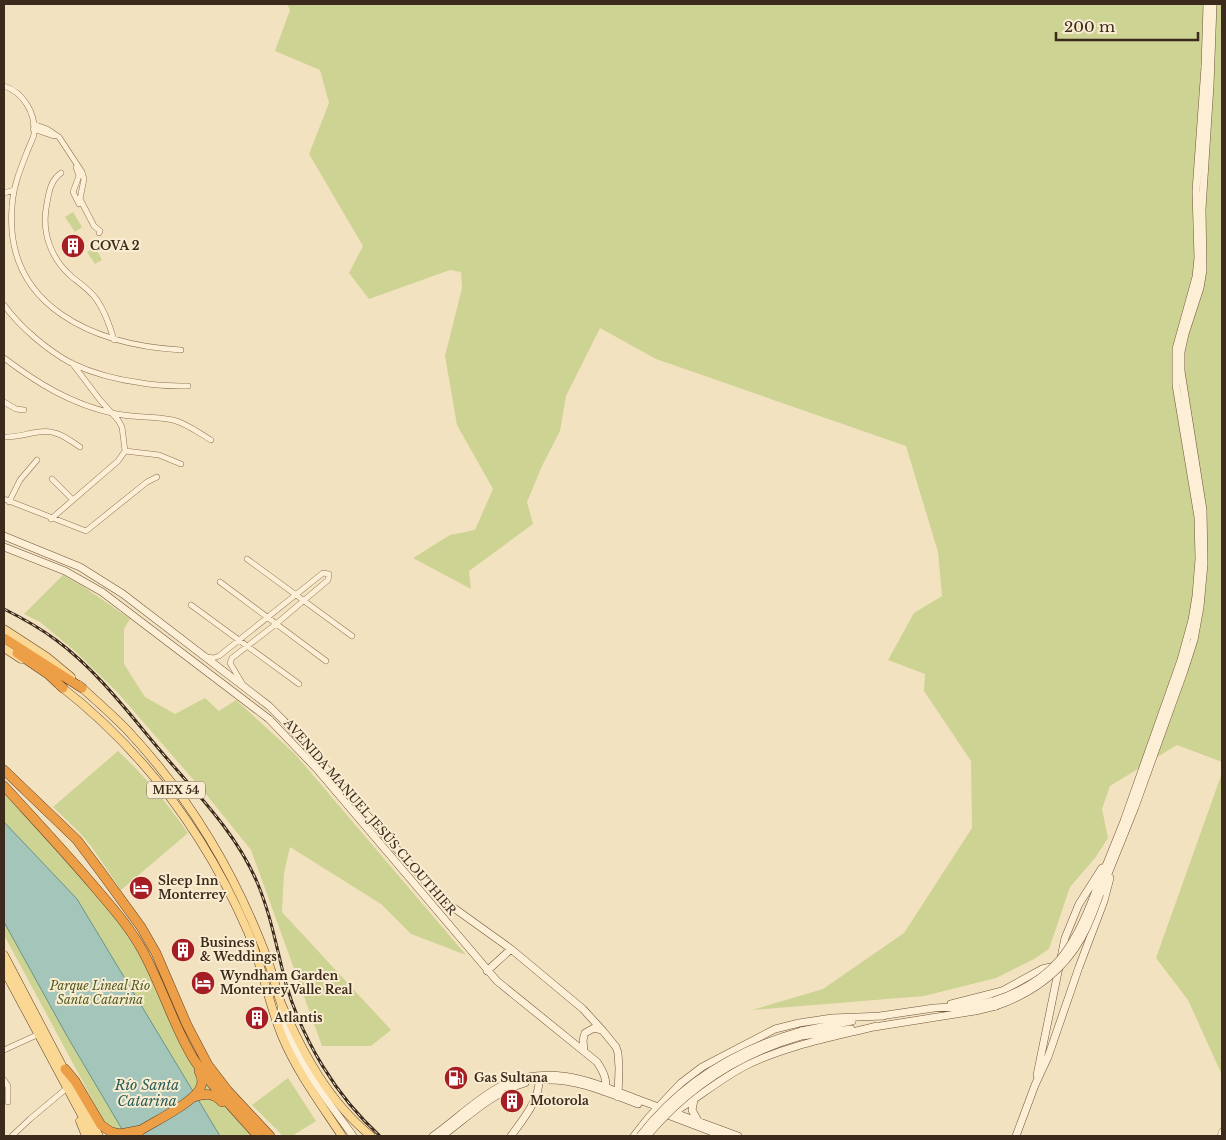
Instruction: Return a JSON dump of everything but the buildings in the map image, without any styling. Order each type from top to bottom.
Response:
[{"type":"highway","points":[[4,638],[82,688]]},
{"type":"highway","points":[[4,646],[48,674],[63,688]]},
{"type":"highway","points":[[4,770],[77,840],[96,864],[156,953],[187,1025],[208,1065],[228,1091],[270,1136]]},
{"type":"highway","points":[[4,786],[61,848],[129,929],[141,948],[157,978],[180,1032],[194,1059],[202,1082],[199,1091],[194,1097]]},
{"type":"highway","points":[[194,1059],[222,1096],[258,1136]]},
{"type":"highway","points":[[64,1069],[75,1081],[101,1125],[111,1132],[138,1133],[194,1097],[203,1094],[216,1096],[252,1136]]},
{"type":"main road","points":[[1016,1136],[1035,1085],[1048,1057],[1066,1002],[1104,901],[1111,862],[1181,660],[1192,620],[1200,559],[1198,517],[1175,369],[1176,349],[1194,286],[1198,258],[1196,191],[1206,67],[1207,4]]},
{"type":"main road","points":[[646,1136],[680,1102],[706,1081],[732,1064],[766,1048],[802,1033],[877,1026],[975,1011],[1032,989],[1062,964],[1082,936],[1184,671],[1194,640],[1200,607],[1205,556],[1203,510],[1181,371],[1181,352],[1200,288],[1203,270],[1202,209],[1213,4]]},
{"type":"main road","name":"AVENIDA MANUEL JESÚS CLOUTHIER","points":[[4,536],[63,559],[100,578],[269,706],[440,898],[512,950],[583,1009],[603,1031],[618,1052],[619,1094]]},
{"type":"main road","name":"AVENIDA MANUEL JESÚS CLOUTHIER","points":[[4,547],[65,571],[102,592],[269,719],[346,804],[488,971],[530,1008],[584,1051],[602,1069],[606,1089]]},
{"type":"main road","name":"MEX 54","points":[[4,629],[47,657],[82,688],[129,732],[160,768],[198,821],[223,862],[264,948],[280,1002],[306,1056],[340,1104],[368,1134]]},
{"type":"main road","name":"MEX 54","points":[[63,688],[89,710],[131,751],[187,819],[216,867],[246,928],[282,1035],[290,1053],[342,1136]]},
{"type":"main road","points":[[1035,1085],[1065,938],[1079,904],[1100,870],[1111,862]]},
{"type":"main road","points":[[488,971],[512,950]]},
{"type":"main road","points":[[4,955],[99,1136]]},
{"type":"main road","points":[[640,1136],[654,1118],[702,1076],[762,1043],[884,1016],[934,1008],[1002,991],[1042,969],[1069,959],[1079,967]]},
{"type":"main road","points":[[4,970],[93,1136]]},
{"type":"main road","points":[[280,1002],[285,1025],[296,1048],[312,1076],[352,1136]]},
{"type":"main road","points":[[1052,1002],[1058,1007],[1066,1002]]},
{"type":"main road","points":[[934,1008],[995,1003]]},
{"type":"main road","points":[[634,1136],[649,1117],[681,1084],[713,1060],[775,1030],[786,1026],[832,1018],[884,1016]]},
{"type":"main road","points":[[646,1136],[672,1114],[725,1077],[747,1065],[776,1052],[806,1043],[877,1026]]},
{"type":"main road","points":[[584,1051],[583,1040],[587,1031],[594,1028],[603,1031]]},
{"type":"main road","points":[[713,1060],[724,1068],[725,1077]]},
{"type":"main road","points":[[442,1136],[500,1094],[520,1084],[539,1078]]},
{"type":"main road","points":[[511,1136],[533,1104],[539,1078]]},
{"type":"main road","points":[[433,1136],[496,1089],[512,1082],[539,1078],[606,1089],[738,1136]]},
{"type":"main road","points":[[619,1094],[647,1108],[658,1109]]},
{"type":"main road","points":[[73,1100],[86,1136]]},
{"type":"main road","points":[[694,1100],[692,1110],[698,1122]]},
{"type":"main road","points":[[647,1108],[650,1112],[649,1117]]},
{"type":"main road","points":[[672,1114],[723,1136]]},
{"type":"street","points":[[4,86],[14,90],[24,100],[28,106],[33,127],[32,139],[14,190],[11,224],[14,251],[28,280],[37,293],[71,321],[87,330],[114,340],[156,349],[181,350]]},
{"type":"street","points":[[33,127],[47,129],[59,136],[82,172],[84,179],[80,199],[99,233],[96,234],[75,196],[73,190],[78,173],[61,142],[50,134],[33,127]]},
{"type":"street","points":[[61,173],[53,182],[46,205],[45,221],[51,251],[63,269],[97,300],[107,319],[114,340]]},
{"type":"street","points":[[4,193],[14,190]]},
{"type":"street","points":[[4,305],[12,317],[32,336],[71,362],[108,376],[144,384],[188,386]]},
{"type":"street","points":[[4,358],[34,381],[57,394],[83,405],[113,414],[173,420],[184,424],[211,440]]},
{"type":"street","points":[[51,519],[118,461],[124,451],[122,427],[71,362]]},
{"type":"street","points":[[4,402],[16,409],[24,410]]},
{"type":"street","points":[[4,436],[24,436],[55,432],[80,447]]},
{"type":"street","points":[[124,451],[158,455],[181,464]]},
{"type":"street","points":[[37,460],[6,501],[82,531],[88,530],[147,482],[157,477]]},
{"type":"street","points":[[52,479],[72,499]]},
{"type":"street","points":[[247,559],[352,636]]},
{"type":"street","points":[[203,656],[216,658],[323,573],[329,574],[328,580],[232,658],[230,663],[245,688]]},
{"type":"street","points":[[220,582],[326,660]]},
{"type":"street","points":[[191,605],[299,684]]},
{"type":"street","points":[[4,1050],[39,1034]]},
{"type":"street","points":[[4,1080],[8,1086],[8,1102]]},
{"type":"street","points":[[12,1136],[67,1088]]},
{"type":"street","points":[[1220,1136],[1222,1131]]},
{"type":"green space","points":[[287,4],[1222,4],[1222,762],[1177,745],[1110,786],[1102,809],[1108,838],[1095,858],[1070,887],[1049,949],[1034,959],[996,978],[924,996],[752,1010],[823,989],[904,933],[972,828],[971,761],[924,691],[925,674],[888,660],[914,613],[942,596],[938,552],[906,446],[656,359],[600,328],[566,396],[560,431],[542,466],[527,502],[533,524],[469,571],[471,589],[413,558],[450,535],[475,530],[493,489],[457,425],[445,356],[462,288],[461,272],[450,270],[369,299],[349,273],[363,246],[309,154],[329,103],[320,70],[275,51],[290,10]]},
{"type":"green space","points":[[73,212],[82,227],[75,232],[65,217]]},
{"type":"green space","points":[[95,247],[102,260],[95,264],[87,252]]},
{"type":"green space","points":[[63,575],[130,619],[124,629],[124,664],[145,697],[175,714],[205,698],[219,711],[236,700],[295,754],[466,955],[411,934],[381,904],[290,847],[284,873],[282,912],[391,1030],[371,1046],[322,1046],[251,850],[205,793],[118,693],[76,652],[40,622],[24,614]]},
{"type":"green space","points":[[118,751],[155,790],[188,833],[121,890],[91,846],[53,807]]},
{"type":"green space","points":[[1222,773],[1222,1075],[1188,1000],[1156,958]]},
{"type":"green space","name":"Río Santa Catarina","points":[[4,787],[138,944],[179,1036],[254,1136],[112,1136],[4,935]]},
{"type":"green space","points":[[288,1078],[316,1121],[292,1136],[283,1136],[252,1105]]},
{"type":"water","name":"Río Santa Catarina","points":[[4,822],[77,899],[220,1136],[126,1136],[67,1036],[4,922]]},
{"type":"railway","points":[[4,609],[31,623],[86,665],[126,709],[227,831],[248,864],[262,894],[286,984],[293,1005],[312,1047],[335,1085],[380,1136]]},
{"type":"place","name":"COVA 2","points":[[73,246]]},
{"type":"place","name":"Sleep Inn Monterrey","points":[[141,888]]},
{"type":"place","name":"Business & Weddings","points":[[183,950]]},
{"type":"place","name":"Wyndham Garden Monterrey Valle Real","points":[[203,983]]},
{"type":"place","name":"Atlantis","points":[[257,1018]]},
{"type":"place","name":"Gas Sultana","points":[[456,1078]]},
{"type":"place","name":"Motorola","points":[[512,1101]]},
{"type":"park label","name":"Parque Lineal Río Santa Catarina","points":[[100,993]]}]
